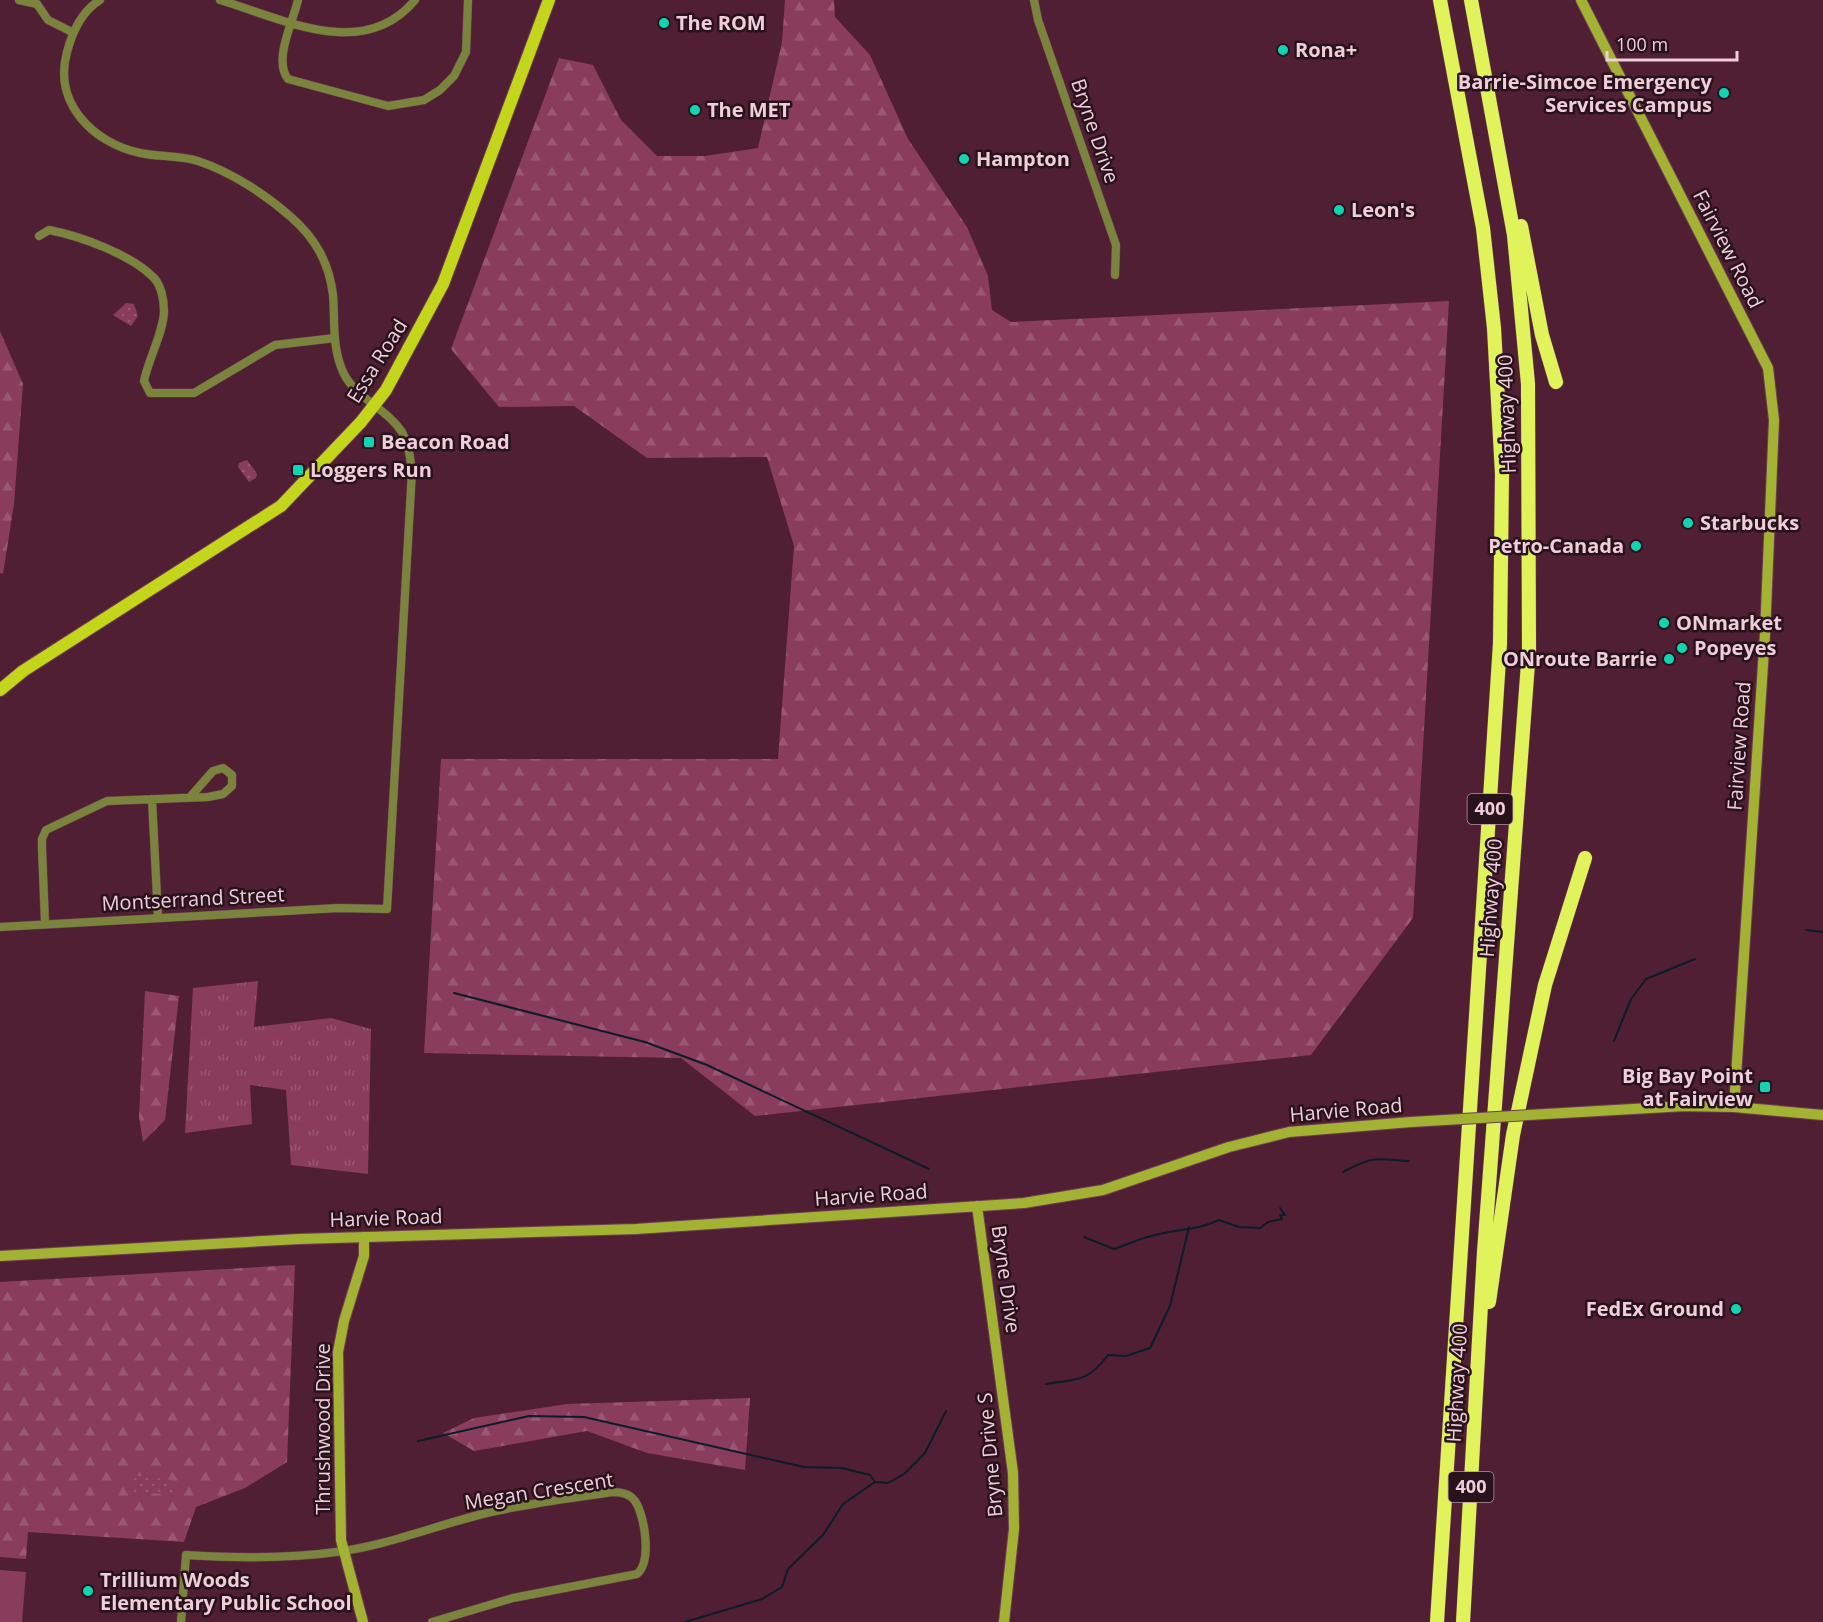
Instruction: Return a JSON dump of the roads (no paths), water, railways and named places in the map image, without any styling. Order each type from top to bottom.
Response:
[{"type":"highway","name":"Highway 400","points":[[1437,1622],[1500,644],[1502,485],[1494,328],[1483,228],[1440,0]]},
{"type":"highway","name":"Highway 400","points":[[1463,1622],[1478,1351],[1529,650],[1528,384],[1514,235],[1470,0]]},
{"type":"highway","points":[[1504,173],[1520,218],[1542,335],[1556,382]]},
{"type":"highway","points":[[1478,1351],[1488,1311],[1513,1135],[1542,996],[1585,858]]},
{"type":"main road","name":"Essa Road","points":[[0,690],[23,671],[281,506],[374,406],[428,316],[443,284],[549,0]]},
{"type":"street","points":[[19,0],[37,2],[48,20],[72,32]]},
{"type":"street","points":[[100,0],[72,32],[64,64],[73,111],[102,139],[121,148],[142,153],[197,160],[242,182],[290,216],[316,242],[333,294],[335,338],[340,366],[346,377],[374,406]]},
{"type":"street","points":[[220,0],[345,34],[381,28],[404,14],[415,0]]},
{"type":"street","points":[[298,0],[282,61],[282,72],[288,79],[388,106],[409,105],[424,100],[440,90],[454,76],[466,52],[468,0]]},
{"type":"street","name":"Bryne Drive","points":[[1034,0],[1038,20],[1116,245],[1115,275]]},
{"type":"street","name":"Fairview Road","points":[[1581,0],[1768,368],[1774,420],[1765,634],[1734,1107]]},
{"type":"street","points":[[39,236],[49,230],[71,234],[132,261],[154,278],[162,295],[164,313],[144,381],[150,393],[194,393],[275,345],[335,338]]},
{"type":"street","name":"Montserrand Street","points":[[0,927],[339,908],[387,909],[412,471],[409,448],[401,431],[374,406]]},
{"type":"street","points":[[45,923],[42,839],[46,830],[97,804],[223,794],[232,786],[232,775],[223,768],[213,771],[191,796]]},
{"type":"street","points":[[152,799],[158,917]]},
{"type":"street","name":"Harvie Road","points":[[0,1256],[364,1236],[636,1228],[977,1206],[1063,1199],[1103,1190],[1229,1147],[1289,1132],[1411,1122],[1685,1106],[1734,1107],[1823,1115]]},
{"type":"street","name":"Bryne Drive","points":[[977,1206],[999,1357]]},
{"type":"street","name":"Thrushwood Drive","points":[[363,1622],[343,1552],[338,1352],[344,1321],[363,1261],[364,1236]]},
{"type":"street","name":"Bryne Drive S","points":[[999,1357],[1013,1484],[1014,1529],[1004,1622]]},
{"type":"street","name":"Megan Crescent","points":[[343,1552],[387,1543],[414,1533],[492,1512],[613,1492],[625,1494],[634,1501],[639,1509],[647,1552],[644,1566],[637,1574],[513,1598],[432,1622]]},
{"type":"street","points":[[181,1622],[186,1555],[262,1557],[343,1552]]},
{"type":"waterway","points":[[1806,930],[1823,932]]},
{"type":"waterway","points":[[1614,1041],[1631,999],[1646,979],[1695,959]]},
{"type":"waterway","points":[[454,993],[645,1042],[707,1065],[929,1169]]},
{"type":"waterway","points":[[1343,1172],[1375,1159],[1409,1161]]},
{"type":"waterway","points":[[1084,1237],[1114,1249],[1150,1236],[1196,1228],[1219,1220],[1239,1227],[1260,1228],[1268,1222],[1282,1219],[1280,1215],[1285,1215],[1280,1208]]},
{"type":"waterway","points":[[1046,1384],[1073,1380],[1087,1375],[1094,1371],[1108,1355],[1126,1356],[1150,1348],[1170,1306],[1189,1227]]},
{"type":"waterway","points":[[685,1622],[762,1599],[782,1587],[788,1569],[823,1535],[843,1504],[875,1482],[888,1483],[904,1474],[925,1453],[946,1411]]},
{"type":"waterway","points":[[418,1441],[529,1416],[584,1417],[804,1467],[842,1468],[870,1475],[875,1482]]},
{"type":"place","name":"The ROM","points":[[664,23]]},
{"type":"place","name":"Rona+","points":[[1283,50]]},
{"type":"place","name":"Barrie-Simcoe Emergency Services Campus","points":[[1724,93]]},
{"type":"place","name":"The MET","points":[[695,110]]},
{"type":"place","name":"Hampton","points":[[964,159]]},
{"type":"place","name":"Leon's","points":[[1339,210]]},
{"type":"place","name":"Beacon Road","points":[[369,442]]},
{"type":"place","name":"Loggers Run","points":[[298,470]]},
{"type":"place","name":"Starbucks","points":[[1688,523]]},
{"type":"place","name":"Petro-Canada","points":[[1636,546]]},
{"type":"place","name":"ONmarket","points":[[1664,623]]},
{"type":"place","name":"Popeyes","points":[[1682,648]]},
{"type":"place","name":"ONroute Barrie","points":[[1669,659]]},
{"type":"place","name":"Big Bay Point at Fairview","points":[[1765,1087]]},
{"type":"place","name":"FedEx Ground","points":[[1736,1309]]},
{"type":"place","name":"Trillium Woods Elementary Public School","points":[[88,1591]]}]
